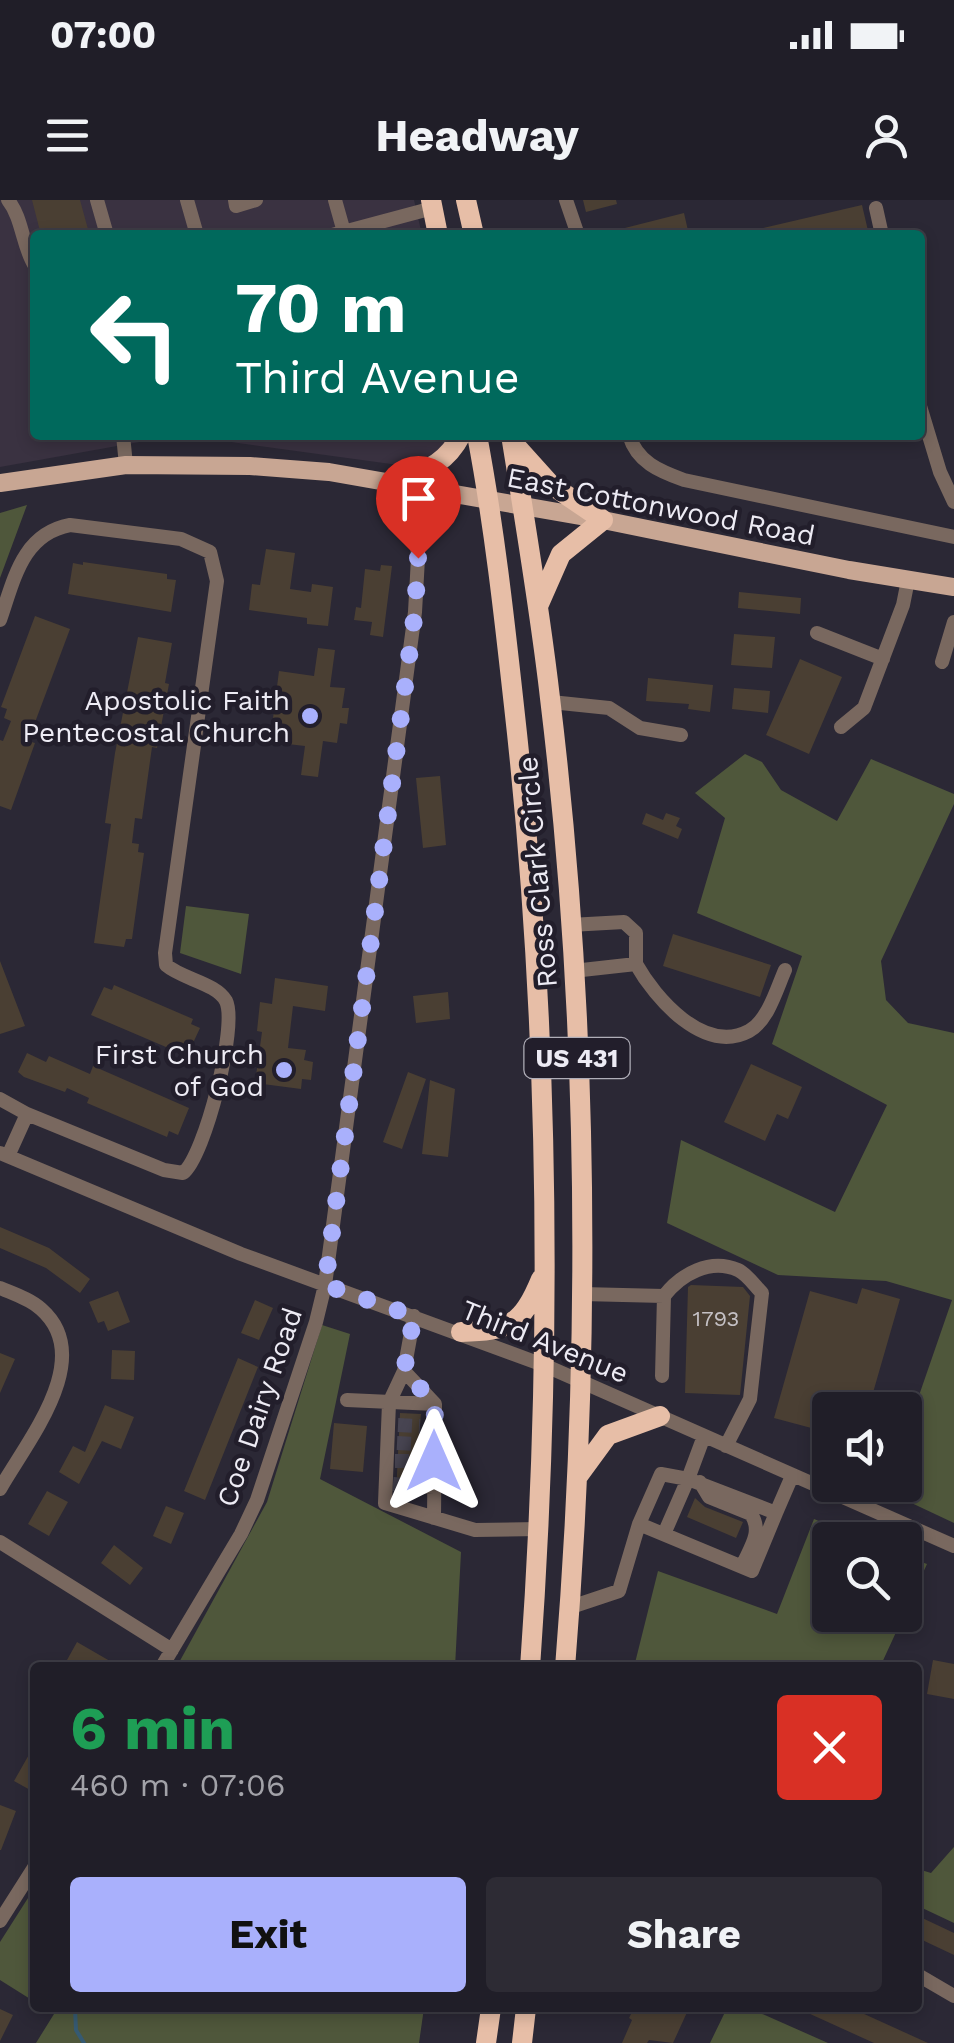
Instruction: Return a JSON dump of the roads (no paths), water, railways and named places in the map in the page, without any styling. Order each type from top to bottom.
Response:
[{"type":"highway","points":[[466,200],[473,230]]},
{"type":"highway","points":[[432,204],[437,230]]},
{"type":"highway","points":[[405,484],[438,466],[458,440]]},
{"type":"highway","name":"Ross Clark Circle","points":[[479,440],[518,738],[539,996],[546,1366],[530,1662]]},
{"type":"highway","name":"Ross Clark Circle","points":[[512,440],[551,702],[574,971],[581,1381],[566,1662]]},
{"type":"highway","points":[[513,440],[550,484],[603,520],[561,554],[538,606]]},
{"type":"highway","points":[[539,996],[575,996]]},
{"type":"highway","points":[[461,1332],[499,1331],[518,1321],[532,1301],[546,1268]]},
{"type":"highway","points":[[577,1478],[608,1435],[660,1416]]},
{"type":"highway","points":[[486,2043],[490,2012]]},
{"type":"highway","points":[[522,2043],[526,2012]]},
{"type":"main road","name":"East Cottonwood Road","points":[[0,483],[126,465],[250,466],[329,472],[954,586]]},
{"type":"street","points":[[8,200],[14,207],[30,258]]},
{"type":"street","points":[[97,200],[106,230]]},
{"type":"street","points":[[187,200],[196,230]]},
{"type":"street","points":[[235,200],[236,206],[256,200]]},
{"type":"street","points":[[335,200],[338,230]]},
{"type":"street","points":[[566,200],[576,230]]},
{"type":"street","points":[[351,230],[432,204]]},
{"type":"street","points":[[876,208],[881,230]]},
{"type":"street","points":[[925,422],[954,502]]},
{"type":"street","points":[[124,440],[126,465]]},
{"type":"street","points":[[630,440],[644,462],[684,480],[954,537]]},
{"type":"street","name":"Coe Dairy Road","points":[[165,1662],[257,1500],[325,1285],[415,612],[418,558],[405,484]]},
{"type":"street","points":[[0,620],[31,544],[58,527],[70,525],[181,538],[210,552],[217,582],[164,953],[166,966],[176,974],[216,991],[226,1000],[229,1015],[216,1103],[190,1168],[183,1172],[173,1173],[28,1114],[0,1098]]},
{"type":"street","points":[[841,727],[864,708],[903,604],[908,580]]},
{"type":"street","points":[[942,662],[954,622]]},
{"type":"street","points":[[817,633],[883,659]]},
{"type":"street","points":[[551,702],[609,708],[640,728],[681,736]]},
{"type":"street","points":[[570,924],[624,922],[632,926],[636,933],[636,964],[644,979],[683,1019],[697,1028],[727,1036],[750,1031],[759,1022],[785,970]]},
{"type":"street","points":[[574,971],[636,964]]},
{"type":"street","points":[[4,1155],[28,1114]]},
{"type":"street","name":"Third Avenue","points":[[4,1155],[241,1254],[546,1366],[954,1546]]},
{"type":"street","points":[[662,1376],[664,1296],[676,1279],[698,1269],[720,1266],[742,1271],[762,1293],[750,1399],[726,1446]]},
{"type":"street","points":[[0,1288],[34,1304],[51,1319],[61,1339],[64,1360],[56,1390],[0,1490]]},
{"type":"street","points":[[582,1294],[664,1296]]},
{"type":"street","points":[[414,1316],[404,1371],[389,1403],[393,1425],[385,1503],[475,1530],[539,1529]]},
{"type":"street","points":[[404,1371],[435,1404]]},
{"type":"street","points":[[347,1400],[435,1404]]},
{"type":"street","points":[[434,1518],[435,1444],[427,1426],[435,1404]]},
{"type":"street","points":[[664,1534],[694,1480],[704,1436]]},
{"type":"street","points":[[418,1444],[435,1444]]},
{"type":"street","points":[[416,1461],[434,1461]]},
{"type":"street","points":[[571,1608],[619,1591],[639,1524],[661,1474],[694,1480],[776,1512]]},
{"type":"street","points":[[639,1524],[752,1571],[792,1476]]},
{"type":"street","points":[[694,1480],[710,1497],[751,1514],[755,1520],[756,1536],[742,1566]]},
{"type":"street","points":[[414,1486],[434,1486]]},
{"type":"street","points":[[0,1542],[172,1650]]},
{"type":"street","points":[[0,1921],[30,1874]]},
{"type":"street","points":[[922,1978],[954,1996]]},
{"type":"waterway","points":[[75,2012],[76,2030],[84,2043]]},
{"type":"tunnel","points":[[398,1425],[420,1426]]},
{"type":"tunnel","points":[[397,1443],[418,1444]]},
{"type":"tunnel","points":[[395,1461],[416,1461]]},
{"type":"tunnel","points":[[393,1484],[414,1486]]},
{"type":"place","name":"Apostolic Faith Pentecostal Church","points":[[310,716]]},
{"type":"place","name":"First Church of God","points":[[284,1070]]}]
